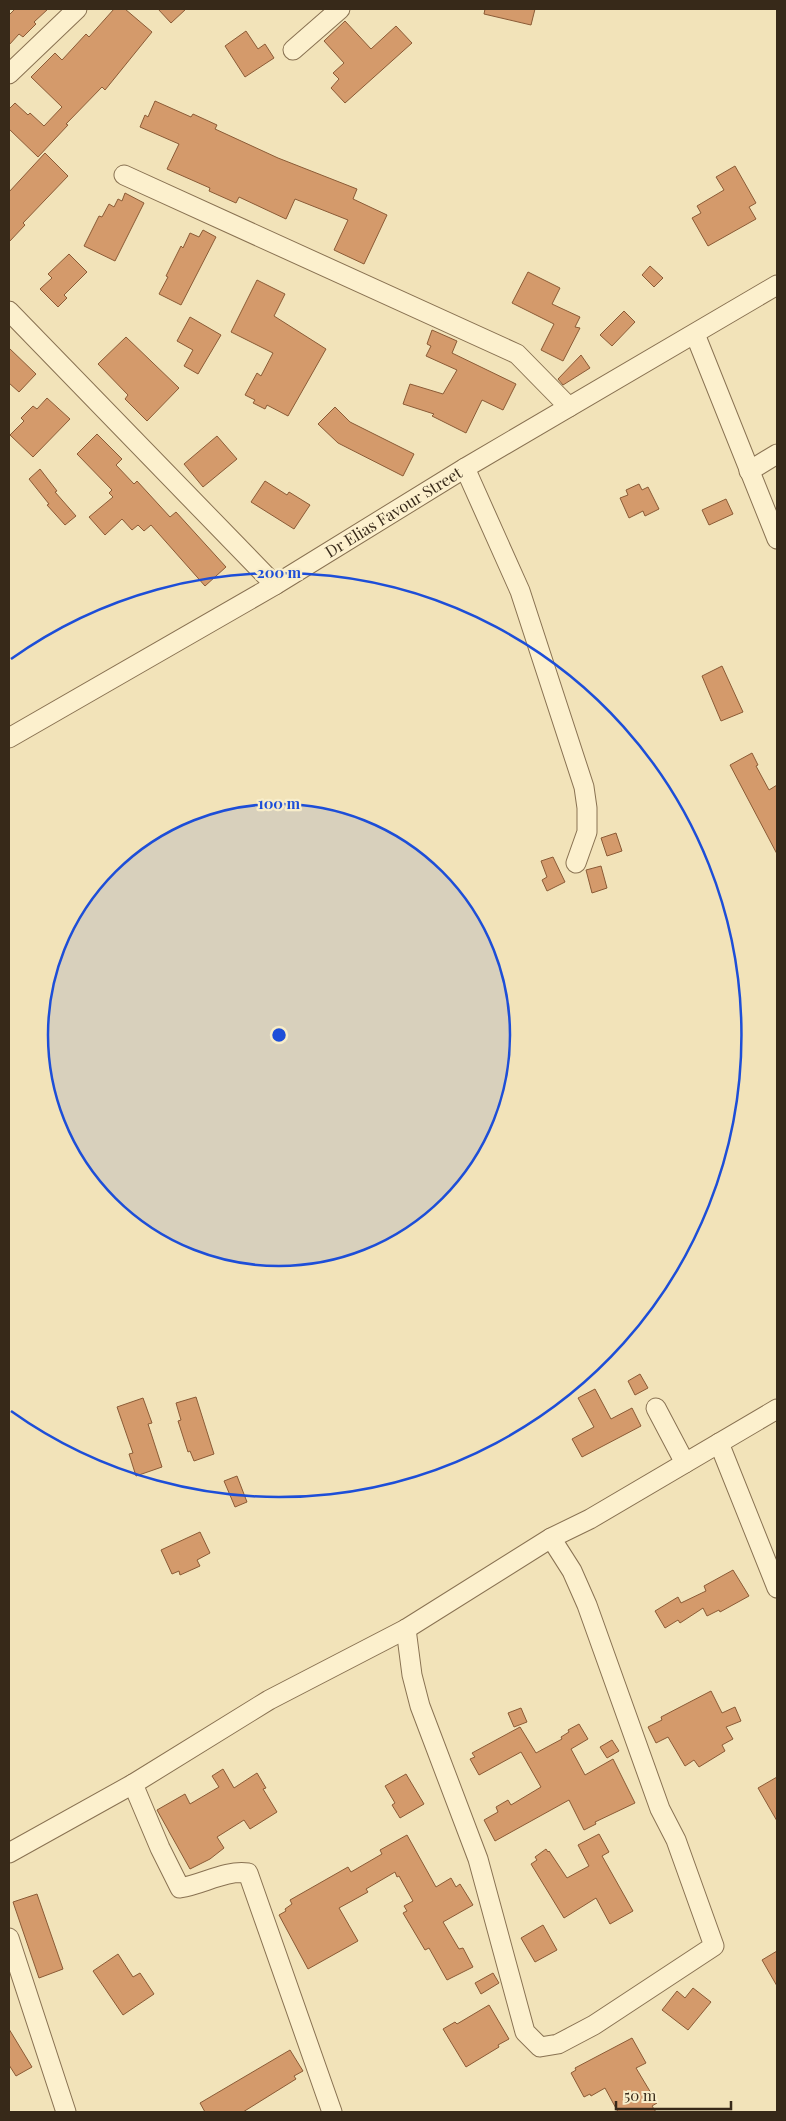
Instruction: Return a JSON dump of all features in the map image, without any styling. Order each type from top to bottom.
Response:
[{"type":"street","points":[[9,74],[77,9]]},
{"type":"street","points":[[293,50],[340,9]]},
{"type":"street","points":[[124,174],[517,354],[569,407]]},
{"type":"street","name":"Dr Elias Favour Street","points":[[9,738],[275,585],[465,468],[777,285]]},
{"type":"street","points":[[9,311],[275,585]]},
{"type":"street","points":[[695,334],[777,540]]},
{"type":"street","points":[[749,471],[777,454]]},
{"type":"street","points":[[465,468],[520,591],[584,787],[587,808],[587,832],[576,863]]},
{"type":"street","points":[[656,1408],[685,1463]]},
{"type":"street","points":[[9,1853],[133,1784],[269,1700],[406,1629],[551,1538],[590,1519],[777,1409]]},
{"type":"street","points":[[719,1443],[777,1588]]},
{"type":"street","points":[[406,1629],[412,1675],[420,1706],[478,1859],[525,2032],[540,2047],[558,2044],[594,2025],[714,1946],[676,1840],[660,1809],[587,1605],[572,1571],[551,1538]]},
{"type":"street","points":[[133,1784],[160,1848],[180,1888],[196,1885],[234,1871],[248,1873],[332,2112]]},
{"type":"street","points":[[9,1938],[66,2112]]},
{"type":"building","points":[[15,9],[48,9],[34,22],[36,24],[23,37],[19,34],[9,45],[9,15]]},
{"type":"building","points":[[114,9],[125,9],[152,32],[105,90],[102,87],[66,124],[68,125],[38,157],[9,129],[9,109],[15,103],[44,126],[62,107],[31,77],[55,53],[62,60],[86,34],[89,37]]},
{"type":"building","points":[[158,9],[186,9],[171,23]]},
{"type":"building","points":[[485,9],[535,9],[531,25],[484,14]]},
{"type":"building","points":[[345,21],[371,49],[396,26],[412,43],[345,103],[331,88],[339,79],[333,73],[344,63],[324,41]]},
{"type":"building","points":[[246,31],[258,49],[265,44],[274,58],[245,77],[225,46]]},
{"type":"building","points":[[155,101],[191,117],[193,114],[217,125],[215,129],[278,158],[357,189],[353,199],[387,215],[364,264],[334,250],[348,220],[295,199],[286,219],[239,197],[236,203],[209,191],[210,188],[167,169],[179,144],[140,127],[145,115],[148,117]]},
{"type":"building","points":[[45,153],[68,176],[23,223],[25,225],[9,242],[9,192]]},
{"type":"building","points":[[735,166],[756,203],[749,207],[756,219],[708,246],[692,218],[701,213],[697,206],[724,190],[716,177]]},
{"type":"building","points":[[125,193],[144,203],[115,261],[84,246],[99,216],[102,217],[109,204],[114,207],[118,199],[122,201]]},
{"type":"building","points":[[203,230],[216,237],[181,305],[159,294],[181,246],[183,248],[190,233],[199,237]]},
{"type":"building","points":[[69,254],[87,272],[64,295],[67,298],[58,307],[40,289],[52,278],[48,274]]},
{"type":"building","points":[[650,266],[663,278],[654,287],[642,275]]},
{"type":"building","points":[[528,272],[560,288],[552,304],[580,317],[575,327],[580,328],[563,361],[541,350],[554,324],[512,303]]},
{"type":"building","points":[[257,280],[285,294],[274,316],[326,349],[288,416],[267,405],[265,409],[253,403],[255,400],[245,395],[257,373],[261,376],[273,353],[231,332]]},
{"type":"building","points":[[624,311],[635,322],[612,346],[600,335]]},
{"type":"building","points":[[190,317],[221,335],[198,374],[184,366],[193,350],[177,341]]},
{"type":"building","points":[[432,330],[457,341],[452,353],[516,384],[503,410],[482,400],[466,433],[432,416],[434,414],[403,404],[410,384],[443,394],[457,370],[426,356],[431,346],[427,344]]},
{"type":"building","points":[[126,337],[179,388],[147,421],[125,399],[128,395],[98,364]]},
{"type":"building","points":[[9,348],[36,374],[19,392],[9,383]]},
{"type":"building","points":[[581,355],[590,368],[563,385],[558,379]]},
{"type":"building","points":[[47,398],[70,419],[33,457],[10,435],[24,421],[21,418],[33,406],[37,409]]},
{"type":"building","points":[[335,407],[350,422],[414,454],[403,476],[338,443],[318,424]]},
{"type":"building","points":[[97,434],[122,459],[116,465],[134,484],[137,481],[170,517],[176,512],[226,567],[205,586],[151,525],[144,531],[138,525],[132,530],[122,519],[105,535],[89,517],[113,497],[109,493],[112,490],[77,454]]},
{"type":"building","points":[[217,436],[237,459],[203,487],[184,464]]},
{"type":"building","points":[[40,469],[57,491],[55,492],[76,516],[65,525],[47,505],[49,504],[29,479]]},
{"type":"building","points":[[265,481],[287,495],[289,492],[310,505],[294,529],[251,502]]},
{"type":"building","points":[[639,484],[642,490],[648,487],[659,509],[645,516],[643,511],[629,518],[620,498],[628,495],[626,490]]},
{"type":"building","points":[[726,499],[733,514],[709,525],[702,510]]},
{"type":"building","points":[[722,666],[743,712],[721,721],[702,676]]},
{"type":"building","points":[[752,753],[758,765],[756,766],[769,790],[777,785],[777,854],[730,765]]},
{"type":"building","points":[[616,833],[622,851],[607,856],[601,838]]},
{"type":"building","points":[[553,857],[565,882],[547,891],[542,880],[547,877],[541,861]]},
{"type":"building","points":[[601,866],[607,888],[592,893],[586,870]]},
{"type":"building","points":[[640,1374],[648,1388],[635,1395],[628,1381]]},
{"type":"building","points":[[595,1389],[611,1419],[632,1408],[641,1426],[582,1457],[572,1439],[594,1427],[578,1398]]},
{"type":"building","points":[[196,1397],[214,1454],[194,1461],[190,1451],[188,1452],[178,1421],[181,1420],[176,1403]]},
{"type":"building","points":[[143,1398],[152,1423],[148,1424],[162,1467],[136,1476],[129,1454],[133,1453],[117,1407]]},
{"type":"building","points":[[237,1476],[247,1502],[235,1507],[224,1481]]},
{"type":"building","points":[[200,1532],[210,1553],[197,1560],[200,1566],[180,1575],[179,1571],[172,1574],[161,1550]]},
{"type":"building","points":[[733,1570],[749,1596],[720,1612],[719,1610],[707,1616],[703,1608],[680,1623],[678,1620],[665,1628],[655,1611],[678,1597],[681,1603],[706,1591],[704,1586]]},
{"type":"building","points":[[711,1691],[722,1713],[735,1707],[741,1721],[726,1727],[733,1739],[722,1745],[725,1751],[699,1767],[694,1760],[685,1766],[668,1737],[656,1743],[648,1727],[662,1720],[661,1717]]},
{"type":"building","points":[[521,1708],[527,1722],[514,1727],[508,1713]]},
{"type":"building","points":[[579,1724],[588,1739],[571,1749],[585,1775],[613,1759],[635,1803],[595,1822],[596,1824],[584,1830],[569,1800],[495,1841],[484,1820],[498,1812],[496,1807],[508,1800],[511,1805],[541,1787],[521,1752],[479,1775],[470,1759],[475,1757],[472,1753],[520,1727],[536,1753],[562,1739],[561,1737],[569,1732],[568,1730]]},
{"type":"building","points":[[612,1740],[619,1751],[607,1758],[600,1747]]},
{"type":"building","points":[[223,1769],[234,1788],[257,1773],[266,1788],[263,1789],[277,1812],[250,1829],[244,1820],[217,1837],[224,1848],[210,1859],[190,1869],[157,1810],[185,1794],[190,1804],[219,1787],[212,1776]]},
{"type":"building","points":[[406,1774],[424,1804],[400,1818],[392,1805],[395,1803],[385,1786]]},
{"type":"building","points":[[777,1777],[777,1821],[758,1788]]},
{"type":"building","points":[[599,1834],[609,1852],[602,1856],[633,1911],[610,1924],[596,1898],[564,1918],[531,1864],[537,1860],[535,1857],[546,1849],[567,1878],[589,1866],[578,1845]]},
{"type":"building","points":[[407,1835],[436,1887],[451,1878],[456,1887],[460,1884],[473,1905],[443,1922],[459,1949],[463,1948],[473,1967],[447,1980],[429,1948],[425,1950],[403,1913],[407,1911],[404,1906],[413,1901],[395,1872],[366,1889],[368,1892],[339,1908],[358,1941],[308,1969],[279,1915],[292,1904],[290,1900],[348,1867],[351,1872],[382,1854],[380,1850]]},
{"type":"building","points":[[37,1894],[63,1969],[39,1978],[13,1902]]},
{"type":"building","points":[[543,1925],[557,1950],[535,1962],[521,1938]]},
{"type":"building","points":[[777,1951],[777,1986],[762,1960]]},
{"type":"building","points":[[118,1954],[133,1977],[140,1973],[154,1994],[123,2015],[93,1971]]},
{"type":"building","points":[[493,1973],[499,1983],[481,1994],[475,1983]]},
{"type":"building","points":[[693,1988],[711,2002],[688,2030],[662,2010],[677,1991],[685,1998]]},
{"type":"building","points":[[489,2005],[509,2039],[466,2067],[443,2029],[455,2022],[457,2024]]},
{"type":"building","points":[[9,2029],[32,2067],[16,2076],[9,2065]]},
{"type":"building","points":[[632,2038],[646,2063],[636,2068],[657,2103],[652,2106],[656,2112],[618,2112],[605,2088],[591,2096],[590,2094],[584,2097],[571,2073],[576,2070],[575,2068]]},
{"type":"building","points":[[290,2050],[303,2071],[294,2076],[296,2079],[243,2112],[205,2112],[200,2103]]}]
